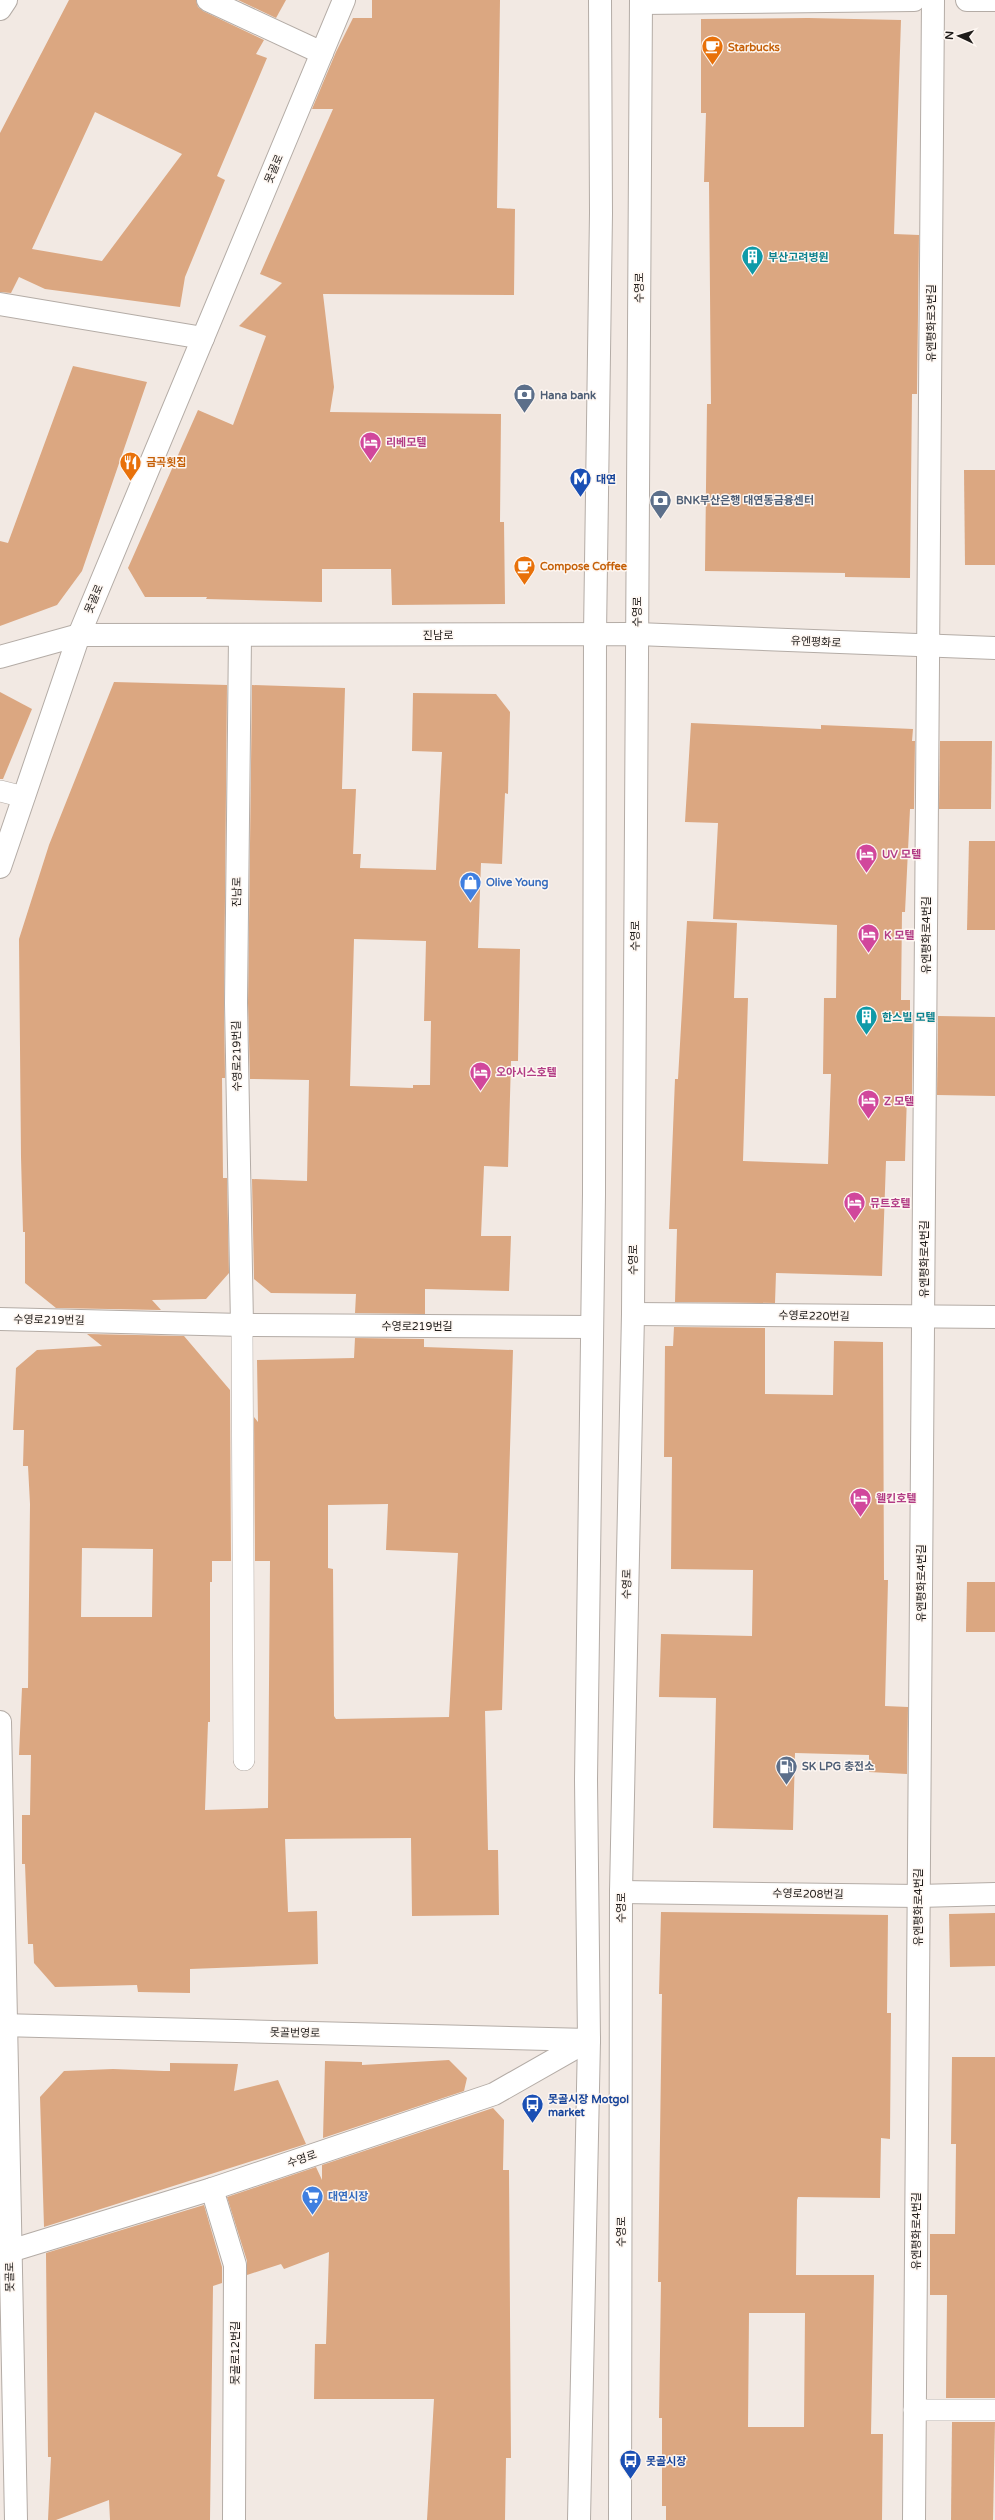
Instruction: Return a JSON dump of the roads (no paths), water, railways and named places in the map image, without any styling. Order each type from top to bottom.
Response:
[{"type":"street","points":[[0,10],[6,0]]},
{"type":"street","points":[[208,0],[322,53]]},
{"type":"street","name":"못골로","points":[[0,867],[79,635],[344,0]]},
{"type":"street","points":[[579,2520],[589,2040],[586,1780],[592,1327],[595,634],[601,213],[600,0]]},
{"type":"street","points":[[641,1],[914,0]]},
{"type":"street","name":"유엔평화로3번길","points":[[929,647],[933,0]]},
{"type":"street","points":[[967,0],[995,0]]},
{"type":"street","name":"수영로","points":[[620,2520],[621,1892],[633,1314],[641,1]]},
{"type":"street","points":[[0,304],[203,338]]},
{"type":"street","name":"진남로","points":[[0,657],[79,635],[240,636],[637,634]]},
{"type":"street","name":"유엔평화로","points":[[637,634],[929,647],[995,648]]},
{"type":"street","name":"진남로","points":[[236,1003],[240,636]]},
{"type":"street","name":"유엔평화로4번길","points":[[914,2520],[929,647]]},
{"type":"street","name":"수영로219번길","points":[[236,1003],[242,1325]]},
{"type":"street","name":"수영로220번길","points":[[633,1314],[995,1317]]},
{"type":"street","name":"수영로219번길","points":[[0,1319],[242,1325],[592,1327]]},
{"type":"street","name":"못골로","points":[[0,1722],[2,2026],[10,2251],[6,2334],[8,2460],[16,2520]]},
{"type":"street","name":"수영로208번길","points":[[621,1892],[918,1896],[995,1894]]},
{"type":"street","name":"못골번영로","points":[[2,2026],[589,2040]]},
{"type":"street","name":"수영로","points":[[10,2251],[212,2189],[494,2094],[589,2040]]},
{"type":"street","name":"못골로12번길","points":[[212,2189],[235,2265],[234,2520]]},
{"type":"lane","points":[[0,791],[24,797]]},
{"type":"lane","points":[[242,1325],[244,1760]]},
{"type":"lane","points":[[914,2410],[995,2410]]},
{"type":"place","name":"Starbucks","points":[[713,66]]},
{"type":"place","name":"부산고려병원","points":[[752,276]]},
{"type":"place","name":"Hana bank","points":[[525,414]]},
{"type":"place","name":"리베모텔","points":[[371,462]]},
{"type":"place","name":"금곡횟집","points":[[131,482]]},
{"type":"place","name":"대연","points":[[580,498]]},
{"type":"place","name":"BNK부산은행 대연동금융센터","points":[[660,520]]},
{"type":"place","name":"Compose Coffee","points":[[525,586]]},
{"type":"place","name":"UV 모텔","points":[[866,874]]},
{"type":"place","name":"Olive Young","points":[[471,902]]},
{"type":"place","name":"K 모텔","points":[[869,954]]},
{"type":"place","name":"한스빌 모텔","points":[[866,1036]]},
{"type":"place","name":"오아시스호텔","points":[[481,1092]]},
{"type":"place","name":"Z 모텔","points":[[868,1120]]},
{"type":"place","name":"뮤트호텔","points":[[855,1222]]},
{"type":"place","name":"웰킨호텔","points":[[861,1518]]},
{"type":"place","name":"SK LPG 충전소","points":[[787,1786]]},
{"type":"place","name":"못골시장 Motgol market","points":[[533,2124]]},
{"type":"place","name":"대연시장","points":[[312,2216]]},
{"type":"place","name":"못골시장","points":[[630,2480]]}]
